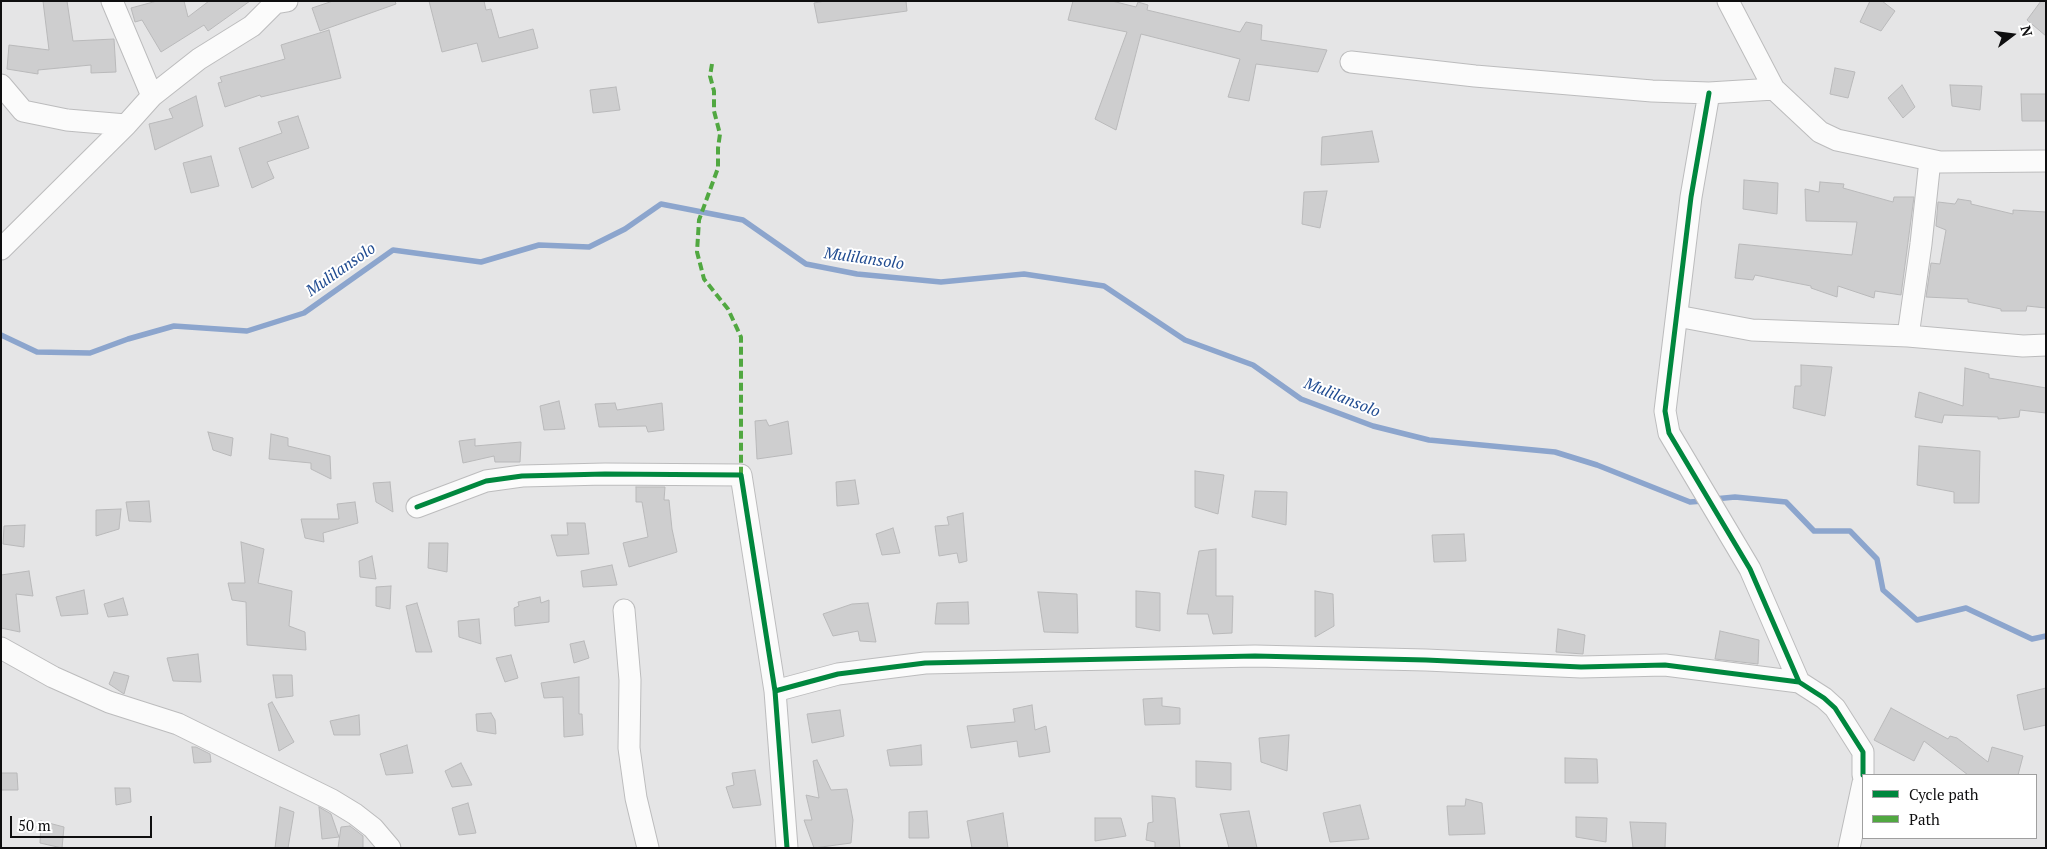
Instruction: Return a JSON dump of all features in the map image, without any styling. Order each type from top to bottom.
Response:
[{"type":"street","points":[[112,1],[152,96]]},
{"type":"street","points":[[1728,1],[1774,89],[1820,132],[1837,140],[1940,162],[2046,161]]},
{"type":"street","points":[[1,249],[126,125],[152,96],[199,59],[252,26],[279,2]]},
{"type":"street","points":[[1351,62],[1652,91],[1710,94],[1774,89]]},
{"type":"street","points":[[2,88],[23,111],[67,120],[126,125]]},
{"type":"street","points":[[1710,94],[1690,197],[1665,411],[1669,434],[1750,569],[1799,682]]},
{"type":"street","points":[[1908,336],[1930,160]]},
{"type":"street","points":[[1677,316],[1752,330],[1908,336],[2023,346],[2046,345]]},
{"type":"street","points":[[416,507],[486,481],[522,476],[605,474],[741,475],[775,691],[787,848]]},
{"type":"street","points":[[624,610],[630,680],[629,748],[636,798],[648,848]]},
{"type":"street","points":[[1,648],[53,677],[109,702],[178,724],[332,800],[373,828],[390,848]]},
{"type":"street","points":[[775,691],[838,674],[925,663],[1255,656],[1426,660],[1581,667],[1664,665],[1799,682],[1824,698],[1835,708],[1863,752],[1863,774]]},
{"type":"street","points":[[1849,848],[1862,788]]},
{"type":"building","points":[[43,1],[67,1],[73,41],[114,39],[116,72],[91,73],[91,65],[38,70],[38,74],[7,69],[9,45],[49,50]]},
{"type":"building","points":[[157,1],[184,1],[188,17],[209,1],[250,1],[208,31],[204,25],[161,52],[142,20],[135,22],[131,8]]},
{"type":"building","points":[[333,1],[395,1],[396,4],[320,31],[312,8]]},
{"type":"building","points":[[429,1],[484,1],[486,10],[491,9],[499,38],[533,29],[538,48],[482,62],[477,43],[442,52]]},
{"type":"building","points":[[825,1],[906,1],[907,11],[818,23],[814,3]]},
{"type":"building","points":[[1073,1],[1112,1],[1136,7],[1138,2],[1148,5],[1147,10],[1240,32],[1246,22],[1262,25],[1261,40],[1327,50],[1318,72],[1256,64],[1249,101],[1228,97],[1240,59],[1141,34],[1116,130],[1095,119],[1127,32],[1068,20]]},
{"type":"building","points":[[1870,1],[1882,1],[1895,11],[1881,31],[1860,22]]},
{"type":"building","points":[[2041,1],[2046,1],[2046,36],[2027,20]]},
{"type":"building","points":[[329,30],[341,78],[261,97],[260,95],[225,107],[218,83],[222,82],[220,77],[285,59],[281,45]]},
{"type":"building","points":[[1835,68],[1855,72],[1848,98],[1830,94]]},
{"type":"building","points":[[1902,85],[1915,107],[1903,118],[1888,98]]},
{"type":"building","points":[[1950,85],[1982,86],[1980,110],[1952,106]]},
{"type":"building","points":[[616,87],[620,110],[593,113],[590,90]]},
{"type":"building","points":[[2021,94],[2046,94],[2046,121],[2022,121]]},
{"type":"building","points":[[196,96],[203,126],[155,150],[149,124],[173,118],[169,109]]},
{"type":"building","points":[[298,116],[309,148],[267,162],[274,178],[252,188],[239,148],[282,133],[278,122]]},
{"type":"building","points":[[1372,131],[1379,162],[1321,165],[1322,137]]},
{"type":"building","points":[[211,156],[219,186],[191,193],[183,163]]},
{"type":"building","points":[[1744,180],[1778,183],[1777,214],[1743,209]]},
{"type":"building","points":[[1820,182],[1844,184],[1843,188],[1893,202],[1894,197],[1914,197],[1901,295],[1875,291],[1874,298],[1838,286],[1837,297],[1811,288],[1811,286],[1755,275],[1753,280],[1735,278],[1739,244],[1852,255],[1857,222],[1806,221],[1805,189],[1819,192]]},
{"type":"building","points":[[1327,191],[1320,228],[1302,224],[1304,192]]},
{"type":"building","points":[[1958,199],[2013,214],[2013,210],[2046,212],[2046,308],[2027,306],[2026,311],[2001,311],[2001,309],[1968,302],[1968,299],[1926,297],[1931,263],[1940,264],[1946,230],[1936,226],[1938,202],[1955,204]]},
{"type":"building","points":[[1801,365],[1832,367],[1825,416],[1793,408],[1795,386],[1801,386]]},
{"type":"building","points":[[1965,368],[1989,374],[1989,378],[2046,388],[2046,413],[2020,410],[2019,417],[1998,419],[1998,417],[1944,415],[1942,423],[1915,417],[1919,392],[1963,406]]},
{"type":"building","points":[[559,401],[565,429],[544,430],[540,406]]},
{"type":"building","points":[[615,403],[617,410],[662,403],[664,430],[648,432],[646,426],[599,427],[595,404]]},
{"type":"building","points":[[766,420],[769,426],[788,421],[792,454],[757,459],[755,421]]},
{"type":"building","points":[[208,432],[233,438],[231,456],[213,450]]},
{"type":"building","points":[[271,434],[288,438],[288,446],[330,456],[331,479],[311,469],[311,463],[269,459]]},
{"type":"building","points":[[475,439],[475,446],[521,442],[520,462],[495,462],[494,456],[463,463],[459,441]]},
{"type":"building","points":[[1919,446],[1980,451],[1979,503],[1954,503],[1954,492],[1917,485]]},
{"type":"building","points":[[1195,471],[1224,475],[1218,514],[1195,507]]},
{"type":"building","points":[[855,480],[859,504],[837,506],[836,482]]},
{"type":"building","points":[[390,482],[393,512],[376,502],[373,483]]},
{"type":"building","points":[[636,487],[665,487],[664,500],[669,500],[677,552],[629,567],[623,543],[648,537],[642,502],[636,502]]},
{"type":"building","points":[[1255,491],[1287,492],[1286,525],[1252,517]]},
{"type":"building","points":[[149,501],[151,522],[129,521],[126,502]]},
{"type":"building","points":[[355,502],[358,523],[323,533],[324,542],[305,538],[301,519],[339,519],[337,504]]},
{"type":"building","points":[[121,509],[119,529],[96,536],[96,510]]},
{"type":"building","points":[[963,513],[967,561],[959,563],[957,553],[939,556],[935,526],[949,525],[947,517]]},
{"type":"building","points":[[567,523],[585,523],[589,554],[557,556],[551,535],[568,535]]},
{"type":"building","points":[[25,525],[24,547],[3,544],[4,526]]},
{"type":"building","points":[[893,528],[900,553],[882,555],[876,534]]},
{"type":"building","points":[[1464,534],[1466,561],[1434,562],[1432,535]]},
{"type":"building","points":[[241,542],[264,549],[258,583],[292,591],[289,626],[305,632],[306,650],[247,645],[246,602],[232,600],[228,583],[245,583]]},
{"type":"building","points":[[429,543],[448,543],[447,572],[428,568]]},
{"type":"building","points":[[1216,549],[1216,596],[1233,596],[1232,633],[1213,634],[1208,614],[1187,614],[1199,551]]},
{"type":"building","points":[[372,556],[376,579],[360,577],[359,561]]},
{"type":"building","points":[[612,565],[617,585],[583,587],[581,571]]},
{"type":"building","points":[[29,571],[33,596],[16,594],[20,632],[1,628],[1,575]]},
{"type":"building","points":[[391,586],[390,609],[376,606],[376,587]]},
{"type":"building","points":[[84,590],[88,614],[61,616],[56,597]]},
{"type":"building","points":[[1136,591],[1160,593],[1160,631],[1136,627]]},
{"type":"building","points":[[1315,591],[1333,594],[1334,626],[1315,637]]},
{"type":"building","points":[[1038,592],[1077,594],[1078,633],[1044,632]]},
{"type":"building","points":[[540,597],[541,603],[549,600],[549,622],[515,626],[514,608],[519,606],[518,602]]},
{"type":"building","points":[[123,598],[128,615],[108,617],[104,604]]},
{"type":"building","points":[[968,602],[969,624],[935,624],[937,603]]},
{"type":"building","points":[[417,603],[432,652],[416,652],[406,606]]},
{"type":"building","points":[[868,603],[876,642],[860,641],[858,631],[833,636],[823,614],[852,604]]},
{"type":"building","points":[[479,619],[481,644],[459,637],[458,621]]},
{"type":"building","points":[[1558,629],[1585,635],[1583,654],[1556,652]]},
{"type":"building","points":[[1720,631],[1759,640],[1758,664],[1715,659]]},
{"type":"building","points":[[584,641],[589,658],[574,663],[570,644]]},
{"type":"building","points":[[198,654],[201,682],[173,681],[167,658]]},
{"type":"building","points":[[511,655],[518,678],[505,682],[496,658]]},
{"type":"building","points":[[114,672],[129,676],[124,694],[109,684]]},
{"type":"building","points":[[273,675],[292,675],[293,696],[276,698]]},
{"type":"building","points":[[579,677],[579,714],[582,714],[583,735],[564,737],[563,697],[544,698],[541,683]]},
{"type":"building","points":[[2046,688],[2046,725],[2024,730],[2017,695]]},
{"type":"building","points":[[1162,698],[1162,706],[1180,708],[1180,724],[1145,725],[1143,699]]},
{"type":"building","points":[[272,702],[294,742],[279,751],[268,704]]},
{"type":"building","points":[[1032,705],[1035,730],[1046,726],[1050,752],[1019,757],[1017,741],[971,748],[967,726],[1015,722],[1013,709]]},
{"type":"building","points":[[1891,708],[1948,739],[1950,736],[1957,738],[1988,762],[1992,747],[2023,756],[2018,774],[1967,774],[1924,741],[1914,761],[1874,740]]},
{"type":"building","points":[[840,710],[844,736],[812,743],[807,714]]},
{"type":"building","points":[[491,713],[495,720],[496,734],[477,731],[476,714]]},
{"type":"building","points":[[359,715],[360,735],[334,735],[330,721]]},
{"type":"building","points":[[1289,735],[1287,771],[1261,762],[1259,738]]},
{"type":"building","points":[[407,745],[413,773],[386,775],[380,754]]},
{"type":"building","points":[[921,745],[922,765],[890,766],[887,750]]},
{"type":"building","points":[[192,747],[210,754],[211,762],[194,763]]},
{"type":"building","points":[[1565,758],[1597,759],[1598,783],[1565,783]]},
{"type":"building","points":[[817,760],[831,790],[847,789],[853,820],[851,843],[814,848],[804,820],[812,820],[806,795],[819,798],[813,761]]},
{"type":"building","points":[[1196,761],[1231,763],[1231,790],[1196,787]]},
{"type":"building","points":[[461,763],[472,785],[452,787],[445,771]]},
{"type":"building","points":[[755,770],[761,805],[733,808],[726,787],[734,785],[732,773]]},
{"type":"building","points":[[1,773],[17,773],[18,790],[1,790]]},
{"type":"building","points":[[115,788],[130,788],[131,802],[116,805]]},
{"type":"building","points":[[1152,796],[1175,798],[1180,848],[1155,848],[1155,842],[1146,840],[1148,823],[1153,822]]},
{"type":"building","points":[[1466,799],[1482,803],[1485,834],[1449,835],[1447,806],[1465,806]]},
{"type":"building","points":[[468,803],[476,833],[459,835],[452,808]]},
{"type":"building","points":[[1360,805],[1369,839],[1330,842],[1323,813]]},
{"type":"building","points":[[280,807],[294,812],[288,848],[275,848]]},
{"type":"building","points":[[319,807],[331,814],[339,837],[322,839]]},
{"type":"building","points":[[927,811],[929,838],[909,838],[909,812]]},
{"type":"building","points":[[1249,811],[1257,848],[1229,848],[1220,814]]},
{"type":"building","points":[[1003,813],[1008,848],[972,848],[967,821]]},
{"type":"building","points":[[1576,817],[1607,818],[1606,842],[1576,837]]},
{"type":"building","points":[[1095,818],[1121,818],[1126,836],[1095,841]]},
{"type":"building","points":[[41,821],[64,827],[62,848],[40,843]]},
{"type":"building","points":[[1630,822],[1666,823],[1665,848],[1633,848]]},
{"type":"building","points":[[350,826],[363,836],[363,848],[338,848],[341,827]]},
{"type":"waterway","name":"Mulilansolo","points":[[1,335],[37,352],[90,353],[128,339],[174,326],[247,331],[304,313],[393,250],[481,262],[539,245],[589,247],[625,229],[661,204],[743,220],[806,264],[857,274],[941,282],[1024,274],[1104,286],[1185,340],[1253,365],[1301,399],[1373,426],[1429,440],[1555,452],[1597,465],[1690,502],[1703,501]]},
{"type":"waterway","name":"Mulilansolo","points":[[1714,499],[1735,497],[1786,502],[1814,531],[1850,531],[1877,559],[1883,590],[1917,620],[1966,608],[2032,639],[2046,636]]},
{"type":"marked path","points":[[712,64],[710,76],[714,91],[714,111],[720,134],[718,168],[699,220],[697,252],[704,279],[728,309],[741,337],[741,475]]},
{"type":"cycle path","points":[[1709,93],[1691,197],[1665,411],[1669,433],[1750,569],[1799,682],[1824,698],[1835,708],[1863,752],[1863,774]]},
{"type":"cycle path","points":[[417,507],[486,481],[522,476],[605,474],[741,475],[775,691],[787,848]]},
{"type":"cycle path","points":[[775,691],[838,674],[925,663],[1255,656],[1426,660],[1581,667],[1665,665],[1799,682]]}]
